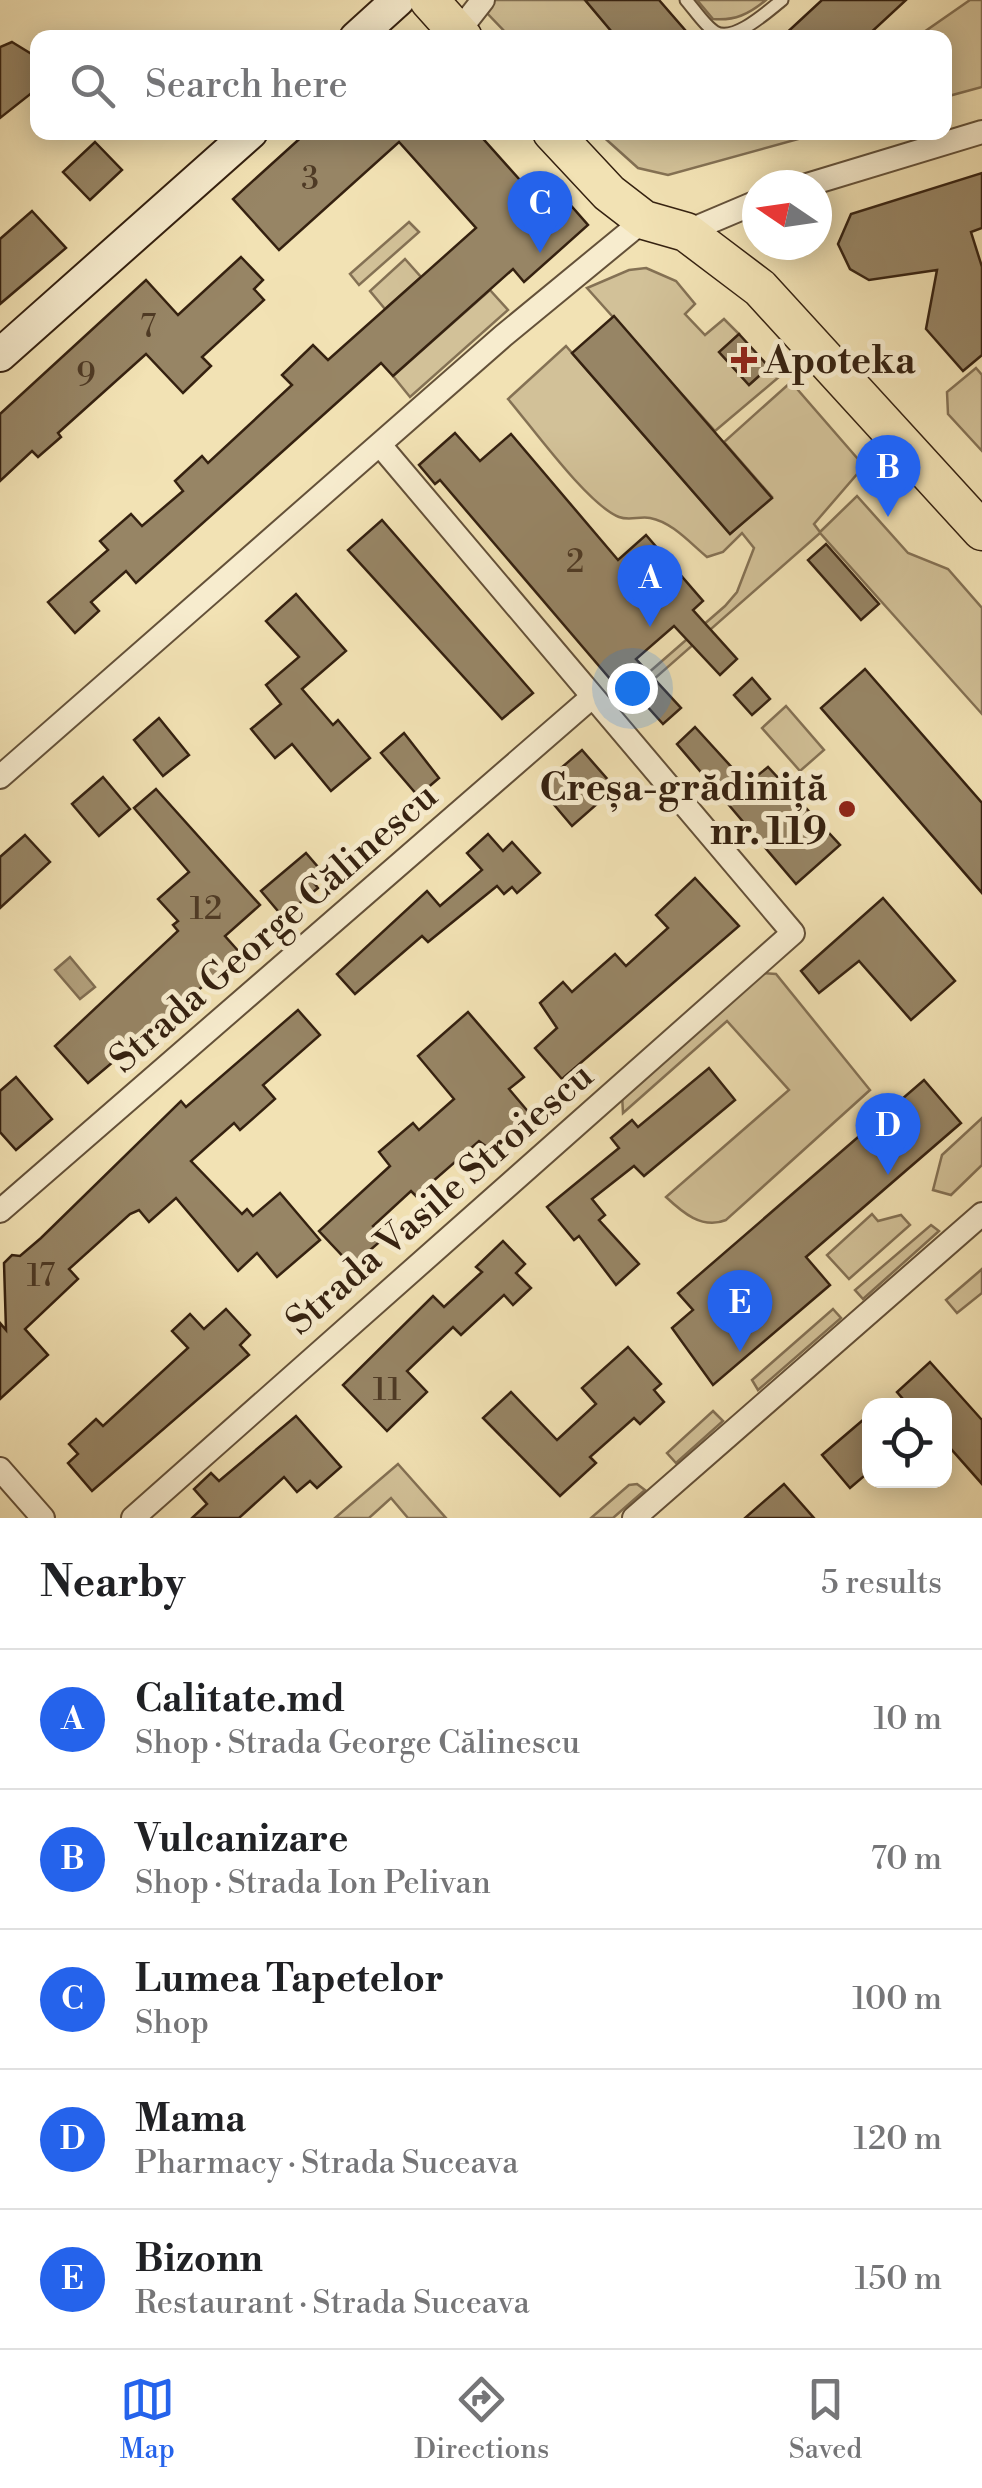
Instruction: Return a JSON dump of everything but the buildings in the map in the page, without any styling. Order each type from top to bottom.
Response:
[{"type":"main road","points":[[365,30],[398,0]]},
{"type":"main road","points":[[429,0],[456,30]]},
{"type":"main road","points":[[0,355],[242,140]]},
{"type":"main road","points":[[559,140],[609,193],[644,220],[686,232],[760,288],[982,532]]},
{"type":"street","points":[[464,30],[483,0]]},
{"type":"street","points":[[832,177],[982,132]]},
{"type":"street","points":[[686,232],[742,208]]},
{"type":"street","points":[[0,777],[644,220]]},
{"type":"street","points":[[380,445],[592,697]]},
{"type":"street","name":"Strada Vasile Stroiescu","points":[[133,1518],[793,933],[592,697]]},
{"type":"street","name":"Strada George Călinescu","points":[[0,1211],[592,697]]},
{"type":"street","points":[[634,1518],[982,1214]]},
{"type":"street","points":[[0,1469],[44,1518]]},
{"type":"lane","points":[[686,0],[713,30]]},
{"type":"lane","points":[[732,30],[782,0]]},
{"type":"shaded area","points":[[495,0],[585,0],[611,30],[503,30],[485,11]]},
{"type":"shaded area","points":[[697,0],[766,0],[741,16],[713,19]]},
{"type":"shaded area","points":[[970,0],[982,0],[982,87],[952,95],[952,30],[927,30]]},
{"type":"shaded area","points":[[607,140],[795,140],[668,175],[638,168]]},
{"type":"shaded area","points":[[409,222],[419,232],[359,285],[350,274]]},
{"type":"shaded area","points":[[405,259],[421,277],[385,309],[370,291]]},
{"type":"shaded area","points":[[646,268],[676,281],[695,304],[685,314],[705,335],[724,319],[739,334],[720,352],[749,385],[769,367],[779,377],[715,431],[587,288],[629,270]]},
{"type":"shaded area","points":[[490,290],[508,310],[410,397],[393,376]]},
{"type":"shaded area","points":[[566,346],[730,534],[772,497],[724,442],[791,382],[864,466],[814,524],[820,532],[857,496],[908,553],[948,569],[982,608],[982,714],[820,533],[628,702],[623,695],[737,592],[754,548],[742,533],[723,552],[707,557],[658,520],[627,519],[606,510],[577,482],[508,399]]},
{"type":"shaded area","points":[[976,368],[982,375],[982,451],[948,414],[947,392]]},
{"type":"shaded area","points":[[786,706],[824,750],[800,771],[762,728]]},
{"type":"shaded area","points":[[70,957],[95,987],[80,999],[55,970]]},
{"type":"shaded area","points":[[761,973],[776,974],[870,1090],[726,1220],[709,1223],[686,1214],[666,1197],[789,1090],[727,1021],[623,1113],[622,1094]]},
{"type":"shaded area","points":[[982,1118],[982,1165],[951,1195],[933,1190],[942,1155]]},
{"type":"shaded area","points":[[872,1214],[878,1221],[901,1215],[910,1225],[849,1279],[827,1255]]},
{"type":"shaded area","points":[[931,1225],[939,1231],[863,1299],[855,1290]]},
{"type":"shaded area","points":[[982,1269],[982,1293],[957,1313],[946,1300]]},
{"type":"shaded area","points":[[833,1309],[841,1318],[758,1390],[752,1380]]},
{"type":"shaded area","points":[[713,1411],[723,1421],[676,1463],[667,1453]]},
{"type":"shaded area","points":[[398,1464],[446,1518],[408,1518],[391,1498],[369,1518],[335,1518]]},
{"type":"shaded area","points":[[637,1484],[645,1490],[613,1518],[591,1518],[629,1485]]},
{"type":"place","name":"Lumea Tapetelor","points":[[540,253]]},
{"type":"place","name":"Apoteka","points":[[744,360]]},
{"type":"place","name":"Vulcanizare","points":[[888,517]]},
{"type":"place","name":"Calitate.md","points":[[650,627]]},
{"type":"place","name":"Creșa-grădiniță nr. 119","points":[[847,809]]},
{"type":"place","name":"Mama","points":[[888,1175]]},
{"type":"place","name":"Bizonn","points":[[740,1352]]}]
